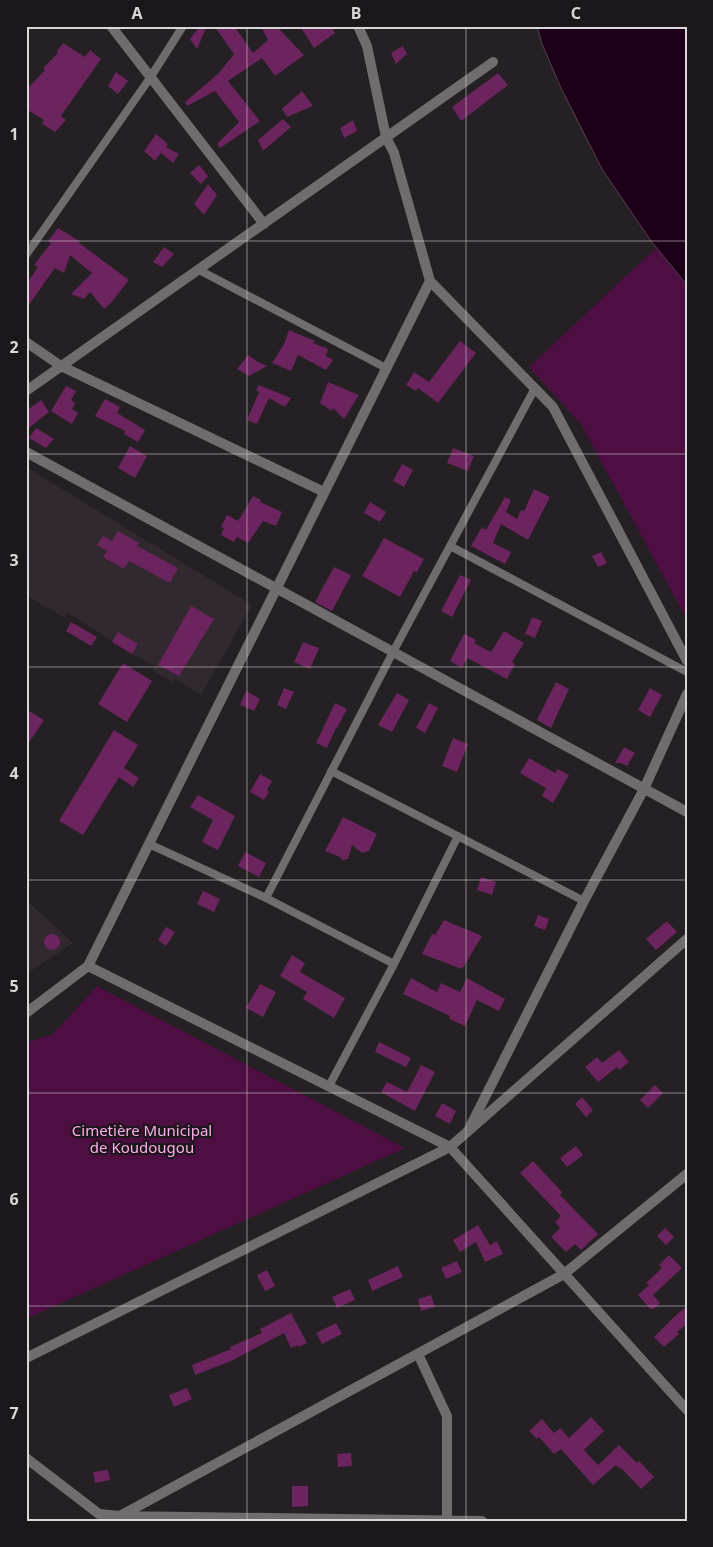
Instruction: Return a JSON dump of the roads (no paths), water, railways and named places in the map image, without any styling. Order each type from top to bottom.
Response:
[{"type":"street","points":[[110,26],[264,224]]},
{"type":"street","points":[[358,26],[367,46],[386,137],[394,152],[430,281],[553,407],[687,660]]},
{"type":"street","points":[[26,392],[493,62]]},
{"type":"street","points":[[26,1013],[88,966],[430,281]]},
{"type":"street","points":[[26,342],[61,366],[324,492]]},
{"type":"street","points":[[26,452],[687,812]]},
{"type":"street","points":[[467,1133],[584,901],[644,789],[687,694]]},
{"type":"street","points":[[26,1358],[450,1148],[687,939]]},
{"type":"street","points":[[88,966],[450,1148],[687,1409]]},
{"type":"street","points":[[120,1516],[564,1274],[687,1174]]},
{"type":"street","points":[[418,1354],[447,1416],[446,1520]]},
{"type":"street","points":[[26,1458],[99,1517],[482,1521]]},
{"type":"lane","points":[[26,255],[150,78],[183,26]]},
{"type":"lane","points":[[199,270],[386,368]]},
{"type":"lane","points":[[266,898],[393,652],[535,388]]},
{"type":"lane","points":[[450,546],[687,672]]},
{"type":"lane","points":[[331,771],[584,901]]},
{"type":"lane","points":[[329,1086],[394,964],[458,836]]},
{"type":"lane","points":[[149,844],[266,898],[394,964]]},
{"type":"park label","name":"Cimetière Municipal de Koudougou","points":[[142,1140]]}]
